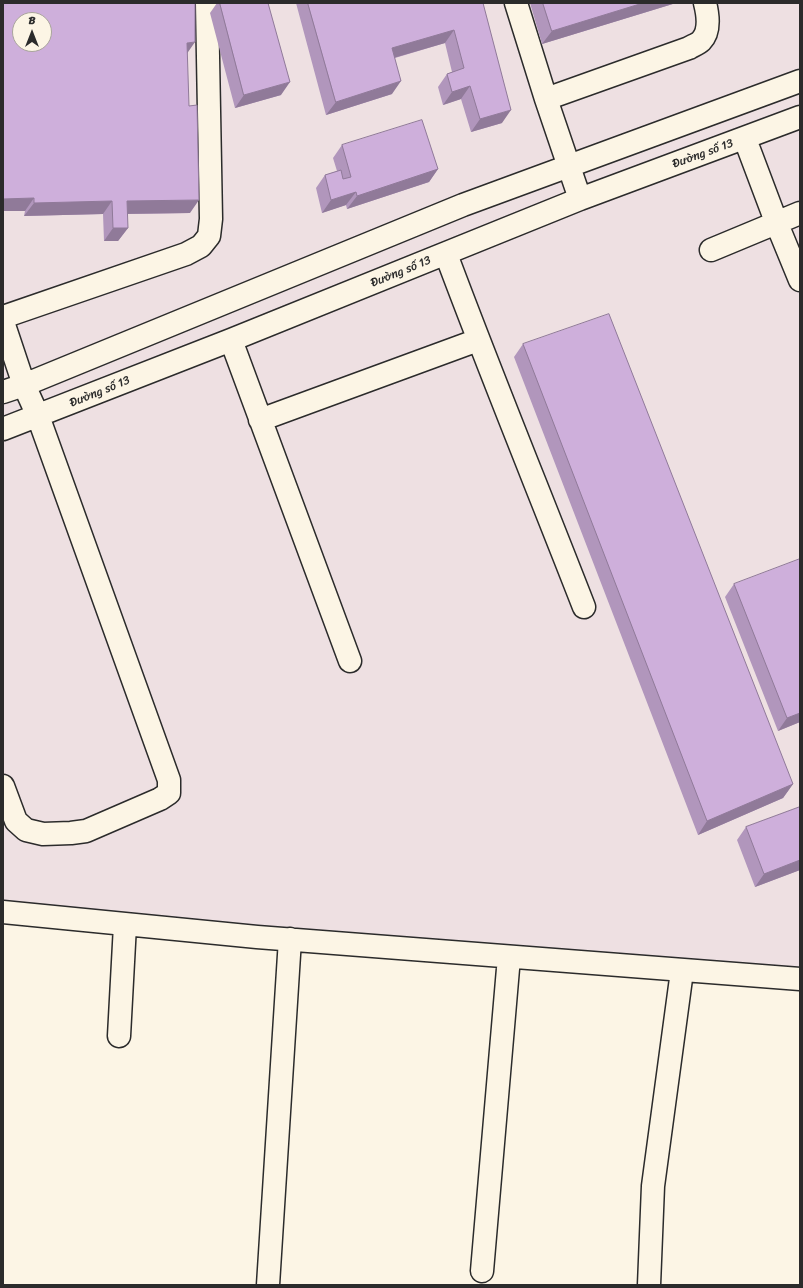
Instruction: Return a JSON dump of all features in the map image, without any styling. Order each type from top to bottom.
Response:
[{"type":"street","points":[[3,317],[186,254],[202,246],[209,236],[211,220],[207,3]]},
{"type":"street","points":[[516,3],[568,167],[580,199]]},
{"type":"street","points":[[546,99],[689,48],[701,41],[707,29],[707,11],[705,3]]},
{"type":"street","points":[[3,392],[24,385],[463,205],[800,81]]},
{"type":"street","name":"Đường số 13","points":[[3,429],[231,340],[580,199],[800,117]]},
{"type":"street","points":[[744,139],[800,280]]},
{"type":"street","points":[[711,250],[777,224],[800,213]]},
{"type":"street","points":[[446,254],[478,340],[584,607]]},
{"type":"street","points":[[3,322],[24,385],[38,416],[169,780],[169,793],[160,799],[86,831],[71,834],[43,834],[26,830],[16,821],[3,786]]},
{"type":"street","points":[[231,340],[350,661]]},
{"type":"street","points":[[260,420],[478,340]]},
{"type":"street","points":[[3,912],[125,925],[290,939],[682,971],[800,979]]},
{"type":"street","points":[[119,1036],[125,925]]},
{"type":"street","points":[[268,1285],[290,939]]},
{"type":"street","points":[[482,1271],[509,957]]},
{"type":"street","points":[[649,1285],[653,1186],[682,971]]},
{"type":"shaded area","points":[[3,3],[800,3],[800,972],[3,905]]},
{"type":"building","points":[[3,3],[195,3],[195,42],[187,43],[189,106],[197,105],[199,200],[127,201],[128,228],[113,228],[112,201],[34,203],[34,198],[3,199]]},
{"type":"building","points":[[220,3],[268,3],[290,82],[244,95]]},
{"type":"building","points":[[308,3],[483,3],[511,110],[480,119],[470,86],[452,92],[447,74],[464,68],[454,30],[392,48],[401,81],[336,102]]},
{"type":"building","points":[[543,3],[643,3],[552,31]]},
{"type":"building","points":[[422,120],[438,169],[357,196],[356,192],[331,200],[325,175],[341,170],[343,179],[351,177],[342,145]]},
{"type":"building","points":[[609,314],[793,784],[707,821],[523,344]]},
{"type":"building","points":[[800,559],[800,713],[787,718],[734,584]]},
{"type":"building","points":[[800,807],[800,860],[764,874],[746,827]]}]
